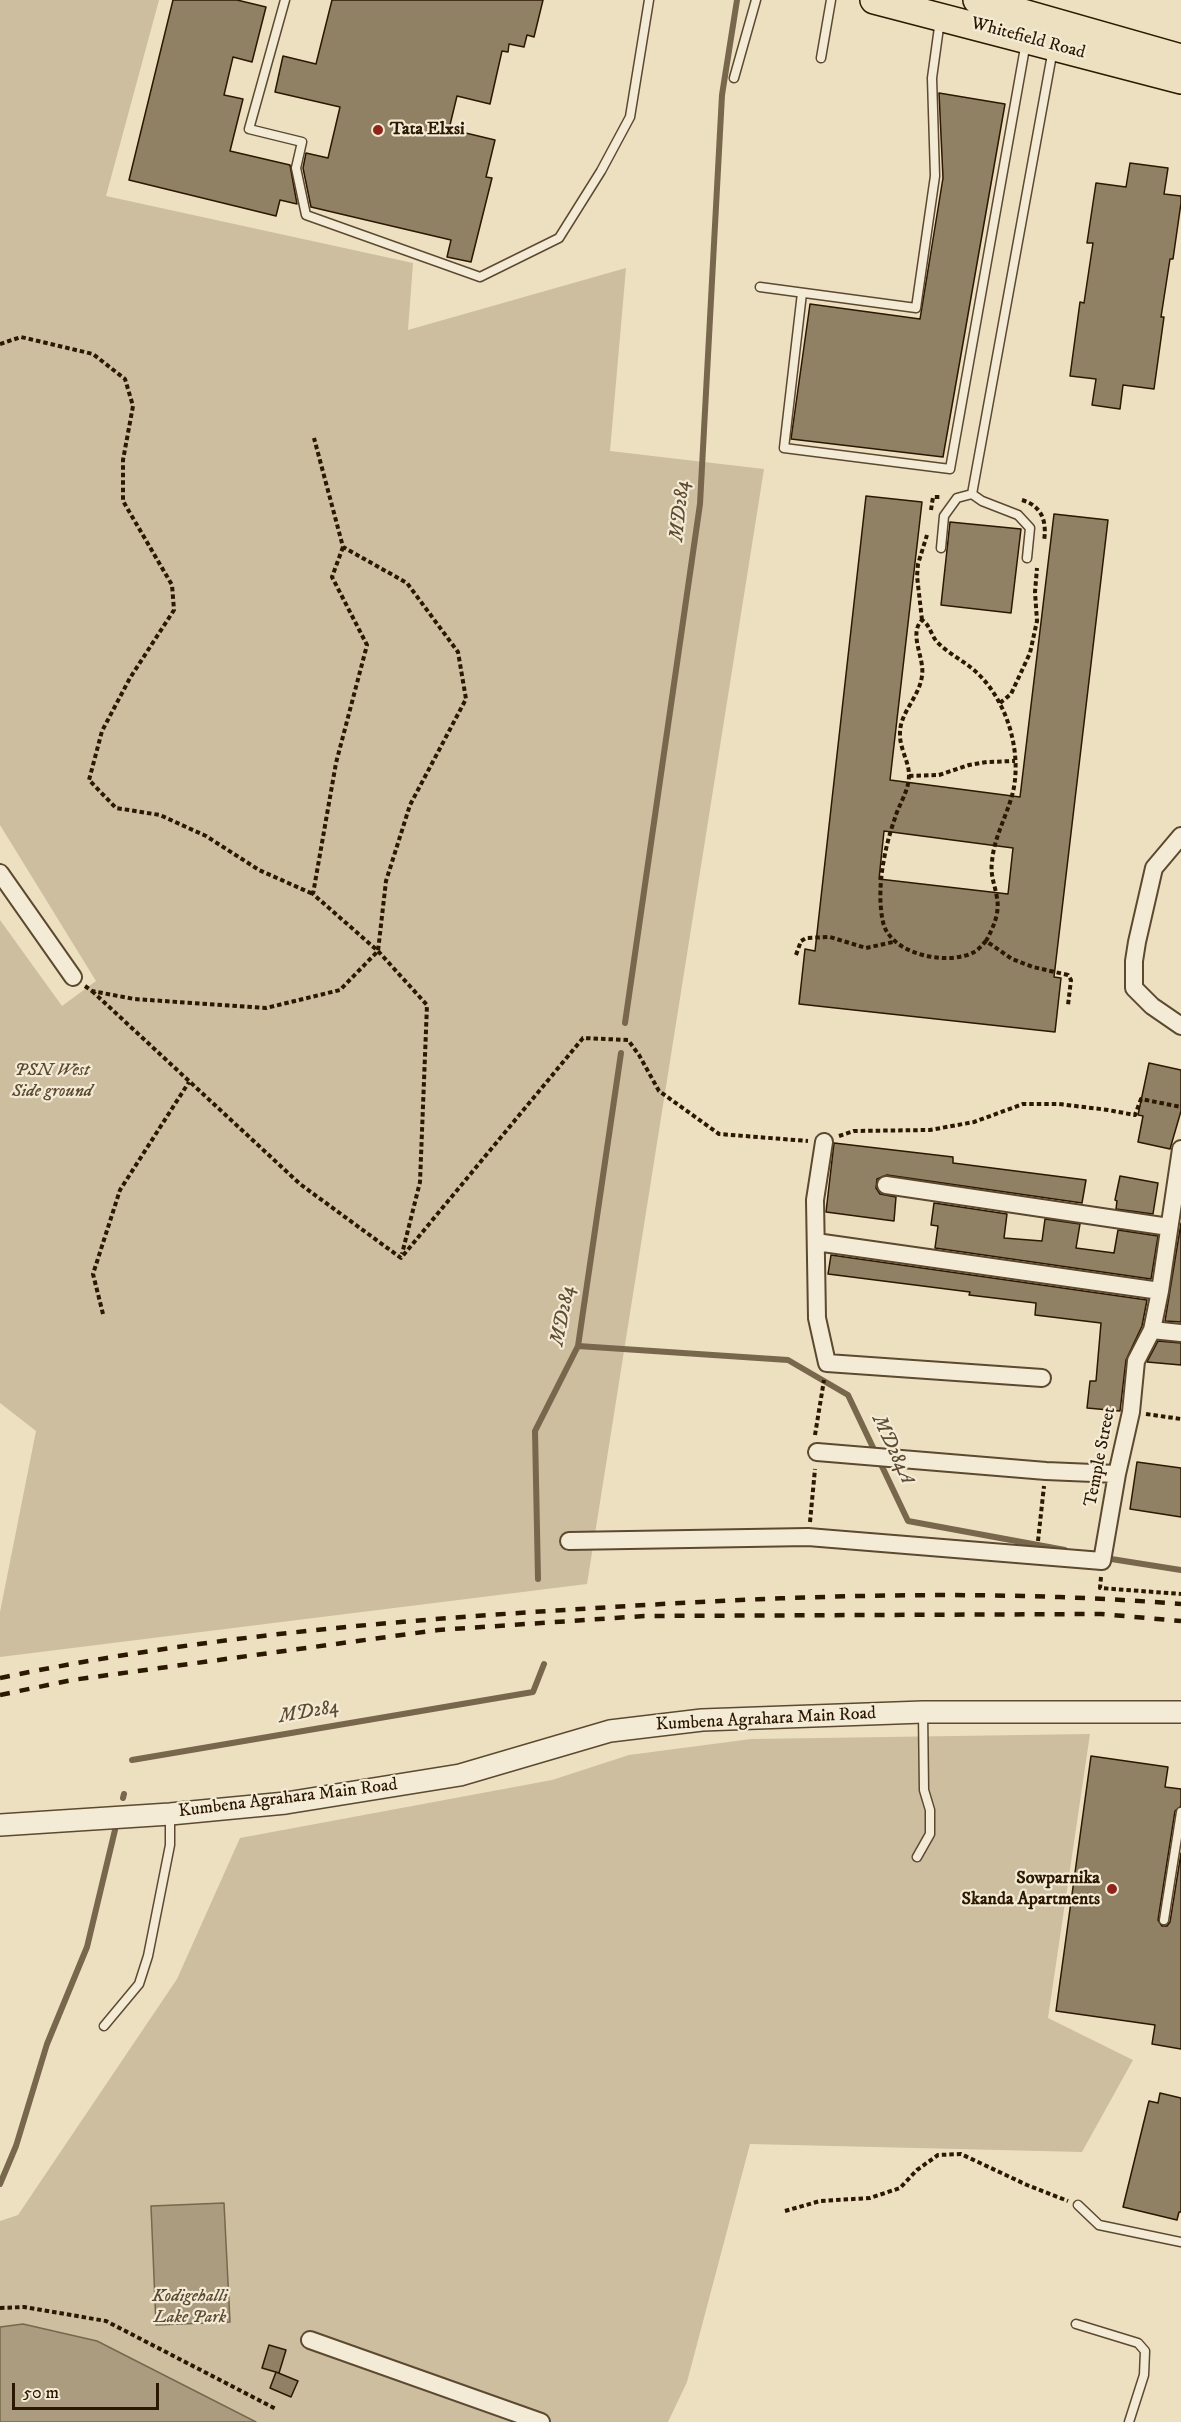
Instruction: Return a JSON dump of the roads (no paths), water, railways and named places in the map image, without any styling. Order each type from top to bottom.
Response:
[{"type":"main road","name":"Whitefield Road","points":[[874,0],[940,17],[1030,20],[1054,47],[1181,80]]},
{"type":"main road","name":"Whitefield Road","points":[[988,1],[1030,20],[1181,58]]},
{"type":"street","points":[[1181,836],[1154,868],[1134,961],[1134,988],[1152,1006],[1181,1026]]},
{"type":"street","points":[[0,873],[73,976]]},
{"type":"street","points":[[824,1142],[815,1200],[817,1318],[827,1363],[1042,1378]]},
{"type":"street","points":[[1181,1149],[1160,1292],[1152,1330],[1181,1333]]},
{"type":"street","points":[[886,1185],[1169,1227]]},
{"type":"street","points":[[816,1242],[1160,1292]]},
{"type":"street","name":"Temple Street","points":[[569,1541],[808,1537],[1102,1561],[1117,1474],[1131,1412],[1136,1361],[1152,1330]]},
{"type":"street","points":[[817,1452],[1046,1471],[1117,1474]]},
{"type":"street","name":"Kumbena Agrahara Main Road","points":[[0,1825],[170,1814],[286,1803],[460,1775],[610,1731],[702,1720],[923,1712],[1181,1712]]},
{"type":"street","points":[[310,2340],[541,2422]]},
{"type":"lane","points":[[285,0],[249,129],[302,142],[296,168],[306,215],[480,277],[559,238],[601,171],[630,117],[649,0]]},
{"type":"lane","points":[[734,78],[756,0]]},
{"type":"lane","points":[[821,58],[831,0]]},
{"type":"lane","points":[[759,287],[916,308],[935,176],[932,78],[940,17]]},
{"type":"lane","points":[[802,293],[784,448],[950,469],[1030,20]]},
{"type":"lane","points":[[972,494],[1054,47]]},
{"type":"lane","points":[[940,548],[944,516],[957,498],[972,494],[982,501],[1018,515],[1030,528],[1027,558]]},
{"type":"lane","points":[[917,1857],[930,1834],[930,1810],[924,1790],[923,1712]]},
{"type":"lane","points":[[1164,1920],[1181,1812]]},
{"type":"lane","points":[[104,2026],[139,1984],[148,1956],[170,1845],[170,1814]]},
{"type":"lane","points":[[1078,2205],[1099,2225],[1181,2242]]},
{"type":"lane","points":[[1076,2324],[1138,2343],[1145,2351],[1144,2375],[1129,2422]]},
{"type":"waterway","name":"MD284","points":[[625,1023],[700,504],[722,95],[737,0]]},
{"type":"waterway","name":"MD284","points":[[538,1579],[535,1431],[578,1346],[621,1053]]},
{"type":"waterway","name":"MD284A","points":[[578,1346],[788,1360],[848,1395],[908,1521],[1065,1550]]},
{"type":"waterway","name":"MD284A","points":[[1105,1558],[1181,1570]]},
{"type":"waterway","name":"MD284","points":[[132,1760],[533,1692],[544,1664]]},
{"type":"waterway","name":"MD284","points":[[123,1798],[124,1794]]},
{"type":"waterway","name":"MD284","points":[[0,2184],[16,2146],[47,2044],[87,1947],[115,1830]]},
{"type":"railway","points":[[0,1678],[144,1652],[288,1633],[434,1619],[580,1609],[805,1597],[956,1595],[1031,1596],[1181,1604]]},
{"type":"railway","points":[[0,1695],[72,1680],[438,1630],[644,1616],[1101,1614],[1181,1621]]},
{"type":"place","name":"Tata Elxsi","points":[[378,130]]},
{"type":"place","name":"Sowparnika Skanda Apartments","points":[[1112,1889]]},
{"type":"park label","name":"PSN West Side ground","points":[[52,1081]]},
{"type":"park label","name":"Kodigehalli Lake Park","points":[[190,2307]]}]
